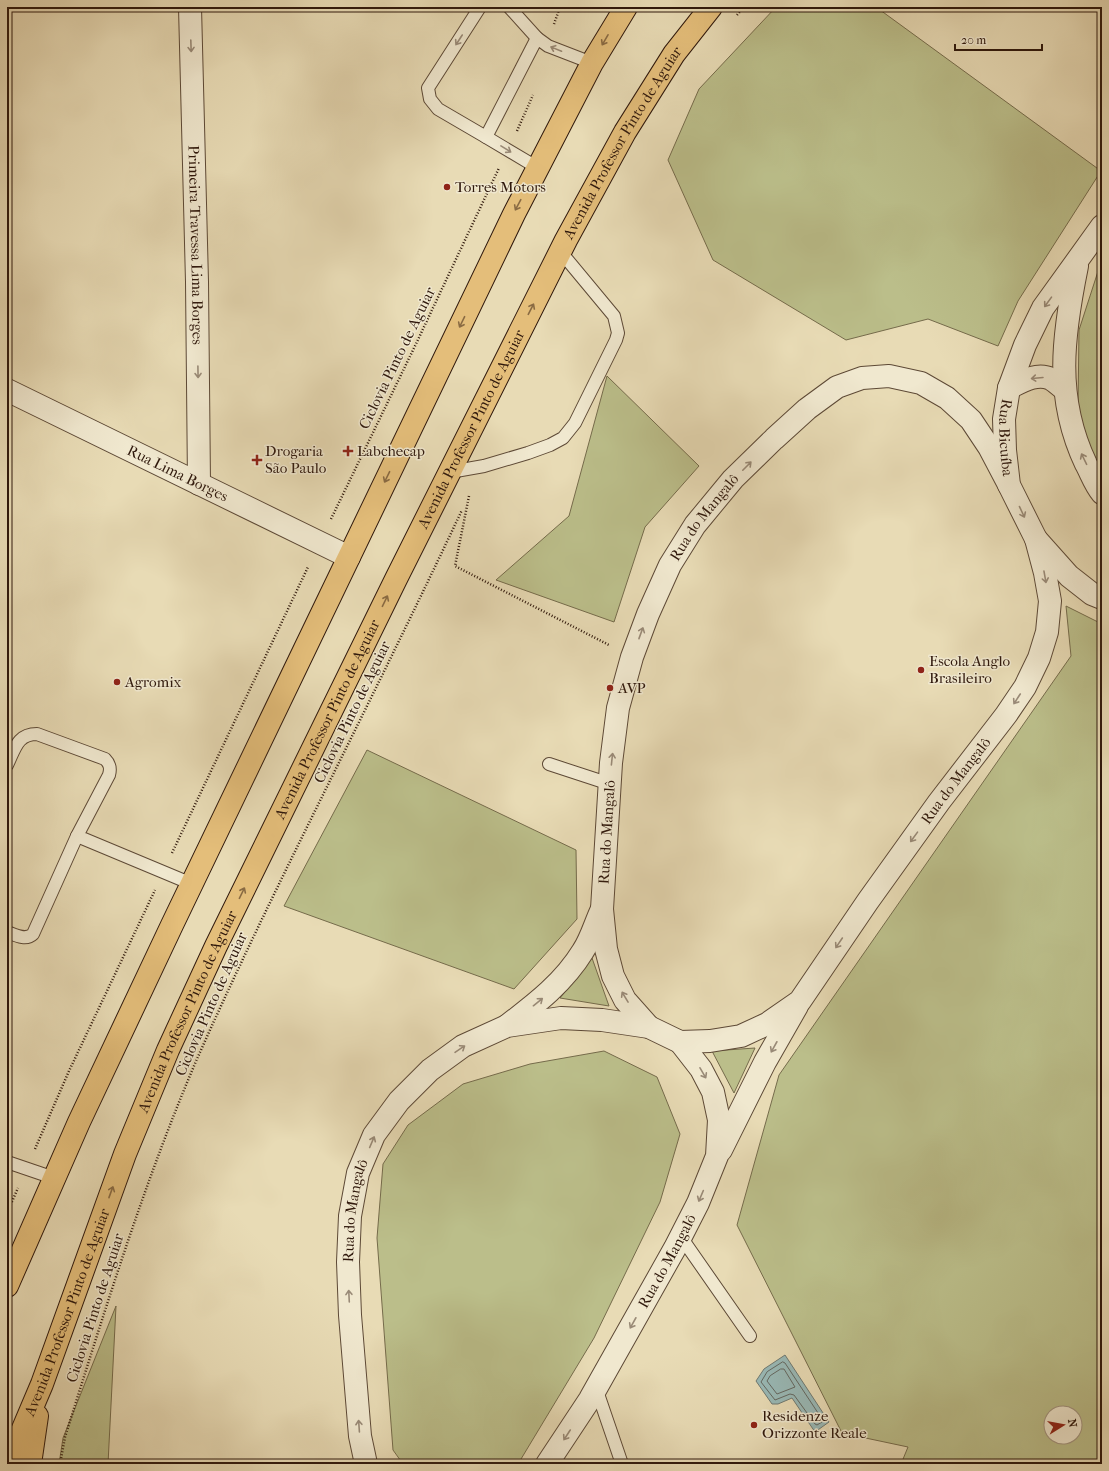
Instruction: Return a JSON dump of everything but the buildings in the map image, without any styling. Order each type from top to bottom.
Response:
[{"type":"main road","points":[[7,1286],[82,1115],[510,221],[592,63],[626,7]]},
{"type":"main road","name":"Avenida Professor Pinto de Aguiar","points":[[8,1464],[42,1384],[125,1154],[168,1050],[216,946],[392,586],[560,251],[625,132],[674,54],[711,7]]},
{"type":"main road","points":[[30,1464],[42,1384]]},
{"type":"street","name":"Primeira Travessa Lima Borges","points":[[190,7],[196,260],[199,484]]},
{"type":"street","name":"Rua Bicuíba","points":[[1102,226],[1044,308],[1025,345],[1009,388],[1004,419],[1005,450],[1010,485],[1036,539],[1069,576],[1092,594],[1102,598]]},
{"type":"street","name":"Rua Bicuíba","points":[[1079,259],[1068,313],[1064,347],[1064,389],[1069,414],[1081,452],[1102,493]]},
{"type":"street","name":"Rua do Mangalô","points":[[649,1027],[625,1000],[614,976],[606,949],[602,909],[611,763],[618,708],[632,657],[648,614],[670,565],[695,525],[733,479],[807,409],[837,387],[862,378],[889,376],[921,382],[948,398],[971,420],[989,447],[1010,485]]},
{"type":"street","points":[[1009,388],[1038,376],[1050,378],[1064,389]]},
{"type":"street","name":"Rua Lima Borges","points":[[7,390],[349,557]]},
{"type":"street","name":"Rua do Mangalô","points":[[547,1464],[596,1388],[681,1237],[698,1203],[718,1156],[766,1062],[800,1001],[868,900],[939,802],[1006,715],[1025,687],[1039,658],[1047,632],[1050,601],[1045,573],[1036,539]]},
{"type":"street","name":"Rua do Mangalô","points":[[366,1464],[360,1436],[350,1315],[348,1262],[350,1216],[358,1173],[374,1136],[404,1095],[430,1070],[464,1046],[507,1026],[542,999],[566,976],[584,950],[602,909]]},
{"type":"street","name":"Rua do Mangalô","points":[[680,1042],[710,1041],[741,1036],[767,1024],[800,1001]]},
{"type":"street","name":"Rua do Mangalô","points":[[507,1026],[561,1018],[602,1020],[649,1027],[680,1042],[701,1069],[713,1092],[719,1120],[718,1156]]},
{"type":"lane","points":[[480,7],[428,88],[430,99],[438,108],[538,168]]},
{"type":"lane","points":[[509,7],[537,38],[548,46],[592,63]]},
{"type":"lane","points":[[486,136],[537,38]]},
{"type":"lane","points":[[450,472],[484,466],[550,445],[563,438],[575,423],[616,340],[618,333],[614,316],[560,251]]},
{"type":"lane","points":[[7,765],[19,741],[24,736],[38,734],[105,759],[110,766],[109,775],[77,836],[33,934],[31,936],[21,937],[7,932]]},
{"type":"lane","points":[[549,764],[610,784]]},
{"type":"lane","points":[[77,836],[192,884]]},
{"type":"lane","points":[[7,1162],[54,1178]]},
{"type":"lane","points":[[681,1237],[750,1336]]},
{"type":"lane","points":[[596,1388],[622,1464]]},
{"type":"path","points":[[548,46],[560,7]]},
{"type":"path","points":[[734,18],[744,7]]},
{"type":"path","name":"Ciclovia Pinto de Aguiar","points":[[7,1213],[69,1071],[508,150],[532,99],[534,91]]},
{"type":"path","name":"Ciclovia Pinto de Aguiar","points":[[60,1464],[65,1438],[118,1269],[154,1165],[196,1061],[242,960],[484,466]]},
{"type":"path","points":[[469,496],[455,566],[632,657]]},
{"type":"green space","points":[[776,7],[876,7],[1101,171],[1018,301],[998,346],[928,319],[846,340],[713,260],[668,160],[699,89]]},
{"type":"green space","points":[[1102,259],[1102,483],[1098,477],[1078,408],[1079,330]]},
{"type":"green space","points":[[607,376],[699,466],[645,527],[614,622],[496,580],[569,516]]},
{"type":"green space","points":[[1066,606],[1102,624],[1102,1464],[901,1464],[908,1447],[842,1433],[737,1225],[779,1075],[1071,656]]},
{"type":"green space","points":[[367,750],[576,850],[577,919],[514,989],[284,906]]},
{"type":"green space","points":[[592,958],[609,1006],[560,998]]},
{"type":"green space","points":[[755,1048],[734,1093],[712,1051]]},
{"type":"green space","points":[[604,1051],[657,1077],[680,1134],[660,1202],[594,1338],[518,1464],[403,1464],[393,1450],[377,1238],[383,1164],[408,1125],[463,1084],[530,1064]]},
{"type":"green space","points":[[116,1306],[108,1464],[59,1464],[63,1438]]},
{"type":"water","points":[[785,1355],[829,1422],[815,1432],[792,1398],[778,1404],[772,1404],[756,1381],[764,1369]]},
{"type":"place","name":"Torres Motors","points":[[447,187]]},
{"type":"place","name":"Labchecap","points":[[348,451]]},
{"type":"place","name":"Drogaria São Paulo","points":[[257,460]]},
{"type":"place","name":"Escola Anglo Brasileiro","points":[[921,670]]},
{"type":"place","name":"Agromix","points":[[117,682]]},
{"type":"place","name":"AVP","points":[[610,688]]},
{"type":"place","name":"Residenze Orizzonte Reale","points":[[754,1425]]}]
